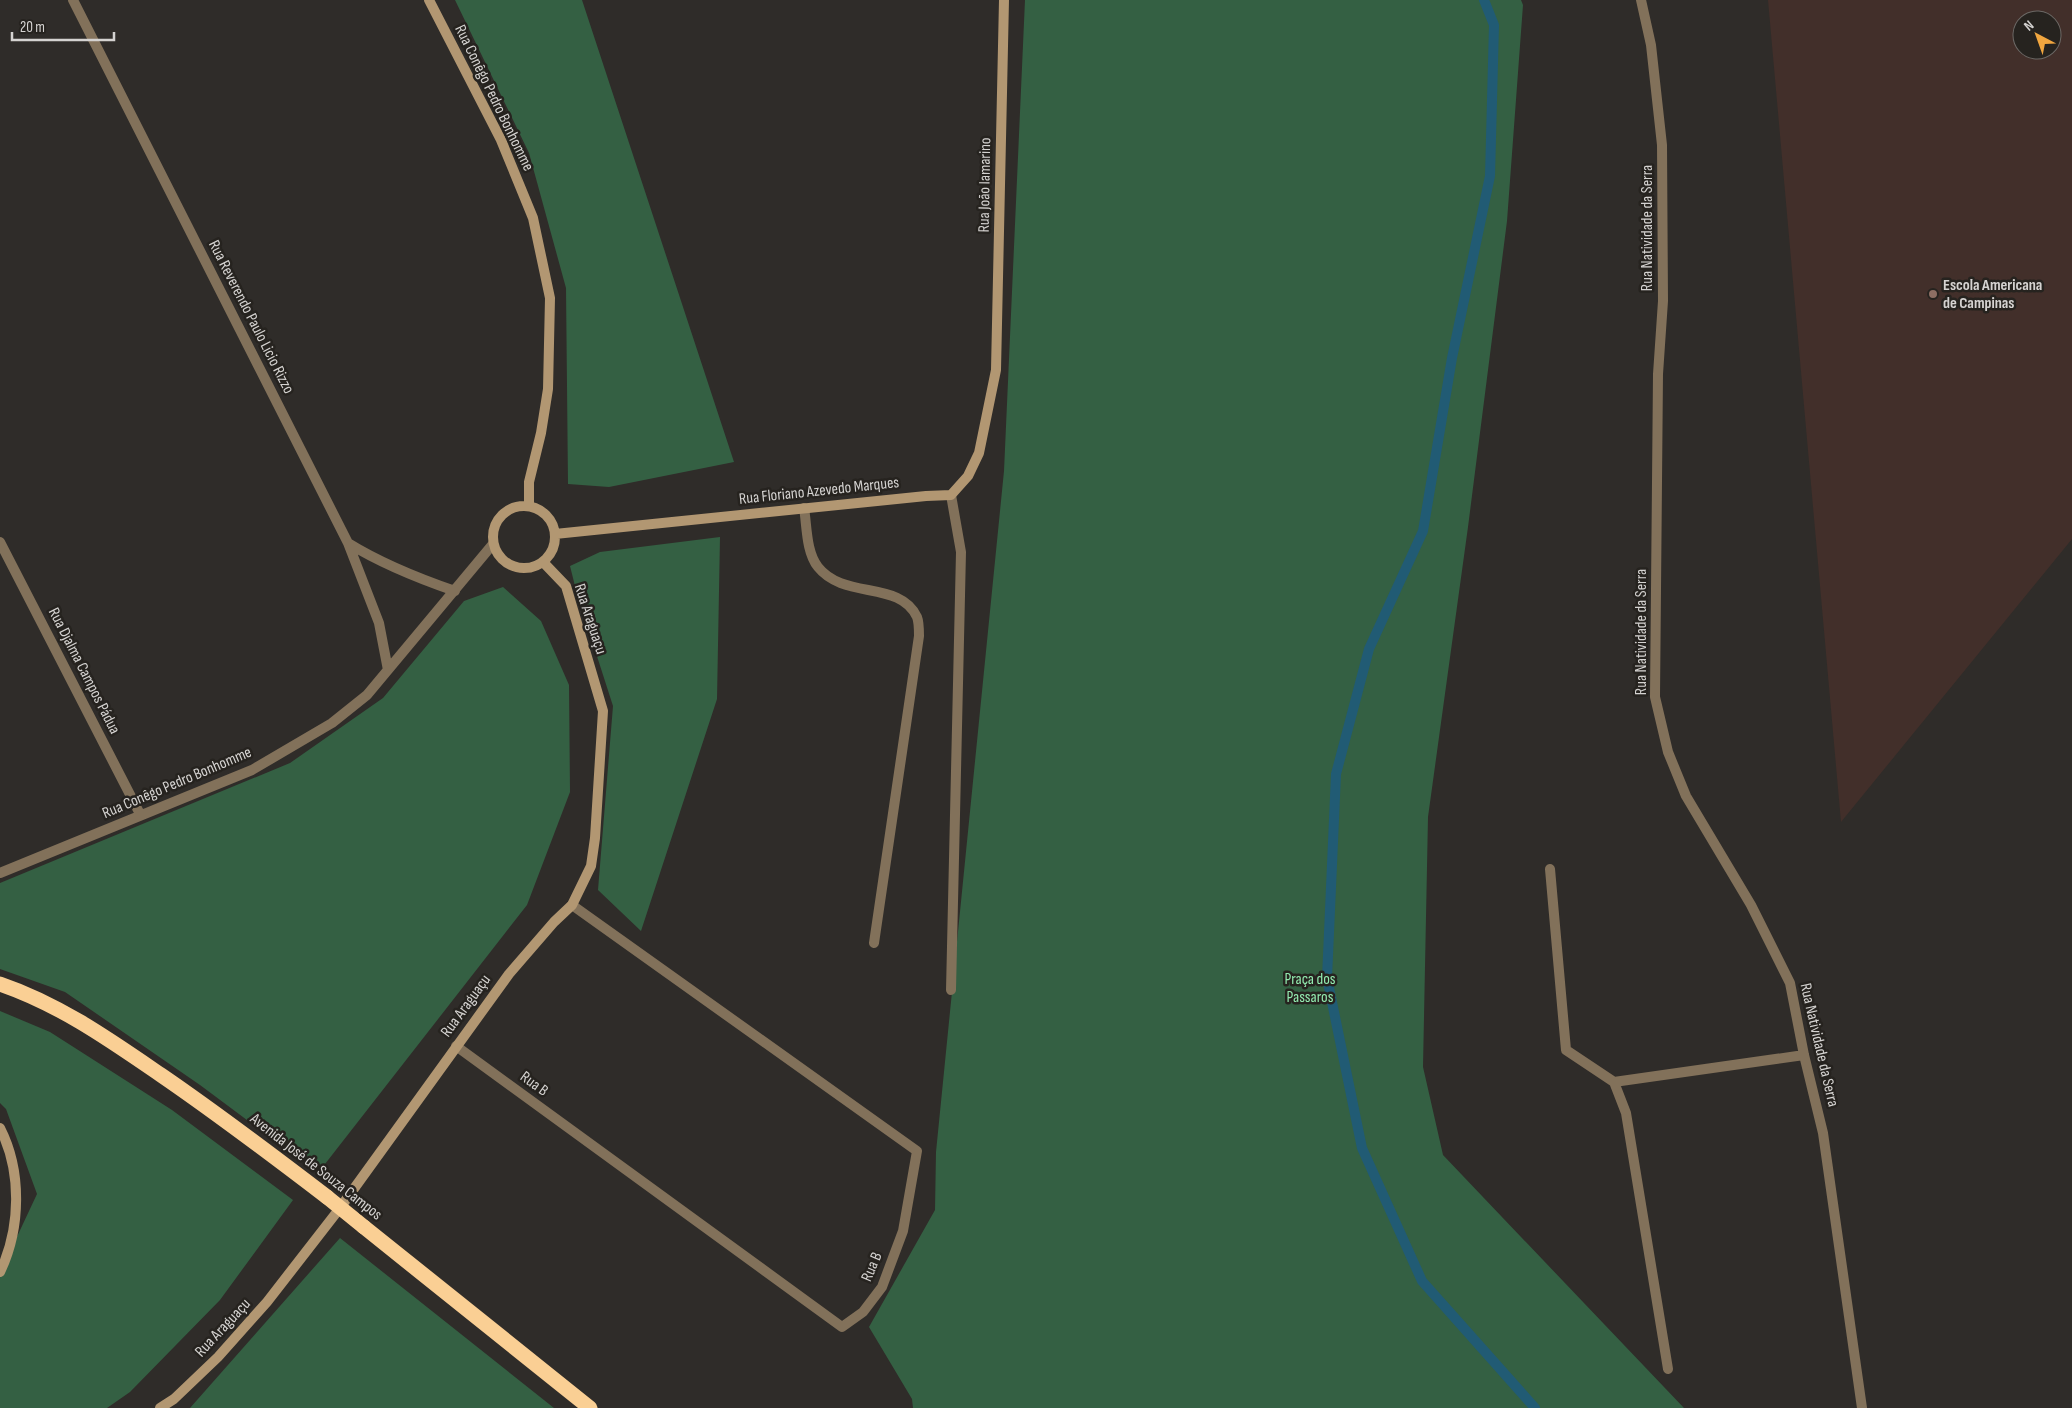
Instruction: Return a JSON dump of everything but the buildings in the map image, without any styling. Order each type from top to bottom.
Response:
[{"type":"highway","name":"Avenida José de Souza Campos","points":[[0,984],[25,992],[94,1028],[240,1130],[590,1408]]},
{"type":"main road","name":"Rua Conêgo Pedro Bonhomme","points":[[429,0],[501,140],[533,218],[550,298],[548,389],[541,433],[529,482],[529,505]]},
{"type":"main road","name":"Rua João Iamarino","points":[[951,495],[968,476],[979,453],[996,370],[1004,0]]},
{"type":"main road","name":"Rua Floriano Azevedo Marques","points":[[555,534],[951,495]]},
{"type":"main road","points":[[529,505],[547,515],[553,524],[555,534],[555,544],[543,562],[533,567],[523,568],[513,566],[497,554],[493,535],[495,524],[509,509],[529,505]]},
{"type":"main road","name":"Rua Araguaçu","points":[[160,1408],[174,1399],[218,1357],[267,1302],[340,1208],[509,974],[554,922],[572,905],[591,866],[595,838],[603,711],[566,586],[543,562]]},
{"type":"main road","points":[[0,1128],[8,1143],[14,1166],[15,1225],[7,1258],[0,1272]]},
{"type":"street","name":"Rua Reverendo Paulo Licio Rizzo","points":[[73,0],[348,543],[379,623],[388,670]]},
{"type":"street","name":"Rua Natividade da Serra","points":[[1641,0],[1651,45],[1662,145],[1663,301],[1658,374],[1655,697],[1668,752],[1686,796],[1751,905],[1790,983],[1804,1055],[1823,1133],[1862,1408]]},
{"type":"street","points":[[951,495],[961,552],[951,990]]},
{"type":"street","points":[[804,508],[811,554],[818,567],[832,580],[848,587],[894,596],[909,606],[918,618],[920,636],[874,943]]},
{"type":"street","name":"Rua Djalma Campos Pádua","points":[[0,542],[140,814]]},
{"type":"street","points":[[348,543],[371,558],[405,574],[455,591]]},
{"type":"street","name":"Rua Conêgo Pedro Bonhomme","points":[[0,873],[140,814],[252,770],[332,723],[367,695],[494,544]]},
{"type":"street","points":[[1550,869],[1566,1050],[1614,1082],[1626,1113],[1668,1370]]},
{"type":"street","name":"Rua B","points":[[456,1046],[842,1327],[863,1312],[882,1288],[902,1231],[917,1151],[572,905]]},
{"type":"street","points":[[1614,1082],[1804,1055]]},
{"type":"shaded area","name":"Escola Americana de Campinas","points":[[1768,0],[2072,0],[2072,539],[1841,822]]},
{"type":"green space","points":[[455,0],[582,0],[734,462],[609,487],[568,484],[566,288],[529,153]]},
{"type":"green space","name":"Praça dos Passaros","points":[[1025,0],[1521,0],[1523,5],[1507,221],[1468,527],[1428,817],[1423,1067],[1443,1155],[1684,1408],[913,1408],[912,1399],[869,1327],[935,1210],[936,1152],[1004,471]]},
{"type":"green space","points":[[720,537],[717,699],[641,931],[598,890],[613,706],[577,594],[570,566],[600,552]]},
{"type":"green space","points":[[503,587],[541,621],[569,685],[570,792],[527,905],[318,1173],[200,1085],[65,992],[0,969],[0,883],[290,763],[383,698],[464,601]]},
{"type":"green space","points":[[0,1011],[50,1032],[172,1110],[293,1200],[220,1300],[130,1392],[107,1408],[0,1408],[0,1273],[37,1194],[6,1109],[0,1103]]},
{"type":"green space","points":[[340,1238],[554,1408],[190,1408]]},
{"type":"waterway","points":[[1484,0],[1494,25],[1490,176],[1452,358],[1423,531],[1369,649],[1336,774],[1327,978],[1362,1148],[1422,1281],[1535,1408]]},
{"type":"place","name":"Escola Americana de Campinas","points":[[1933,294]]}]
